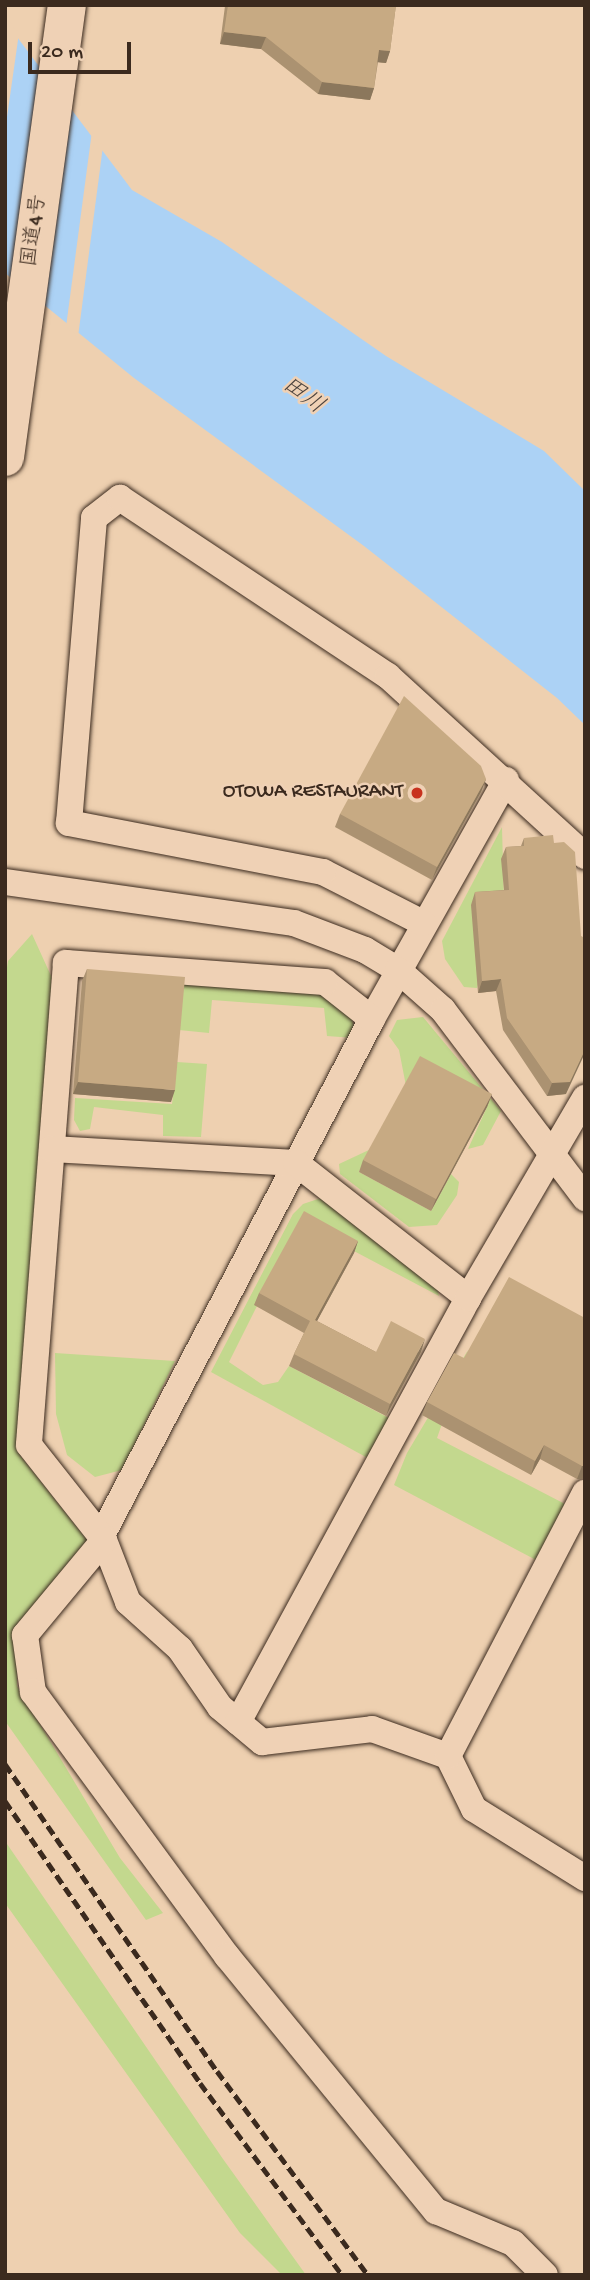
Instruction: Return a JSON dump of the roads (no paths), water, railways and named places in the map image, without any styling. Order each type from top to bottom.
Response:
[{"type":"highway","name":"国道4号","points":[[5,457],[67,5]]},
{"type":"street","points":[[423,923],[323,873],[69,823],[94,518],[120,498],[388,676],[506,780],[585,856]]},
{"type":"street","points":[[506,780],[423,923],[102,1535],[128,1602],[180,1649],[220,1707],[262,1742],[372,1729],[448,1756],[474,1809],[585,1878]]},
{"type":"street","points":[[5,882],[294,923],[365,950],[398,970],[443,1010],[585,1198]]},
{"type":"street","points":[[104,1540],[29,1445],[66,963],[325,982],[372,1019]]},
{"type":"street","points":[[238,1722],[468,1298],[555,1156],[585,1098]]},
{"type":"street","points":[[52,1149],[296,1163],[468,1298]]},
{"type":"street","points":[[448,1756],[585,1493]]},
{"type":"street","points":[[104,1540],[25,1635],[33,1692],[228,1956],[436,2211],[513,2243],[545,2275]]},
{"type":"water","name":"田川","points":[[5,21],[132,190],[222,242],[386,356],[544,451],[585,491],[585,725],[557,698],[364,546],[134,378],[5,273]]},
{"type":"railway","points":[[5,1764],[217,2071],[368,2275]]},
{"type":"railway","points":[[5,1801],[200,2083],[342,2275]]},
{"type":"place","name":"OTOWA RESTAURANT","points":[[417,793]]}]
